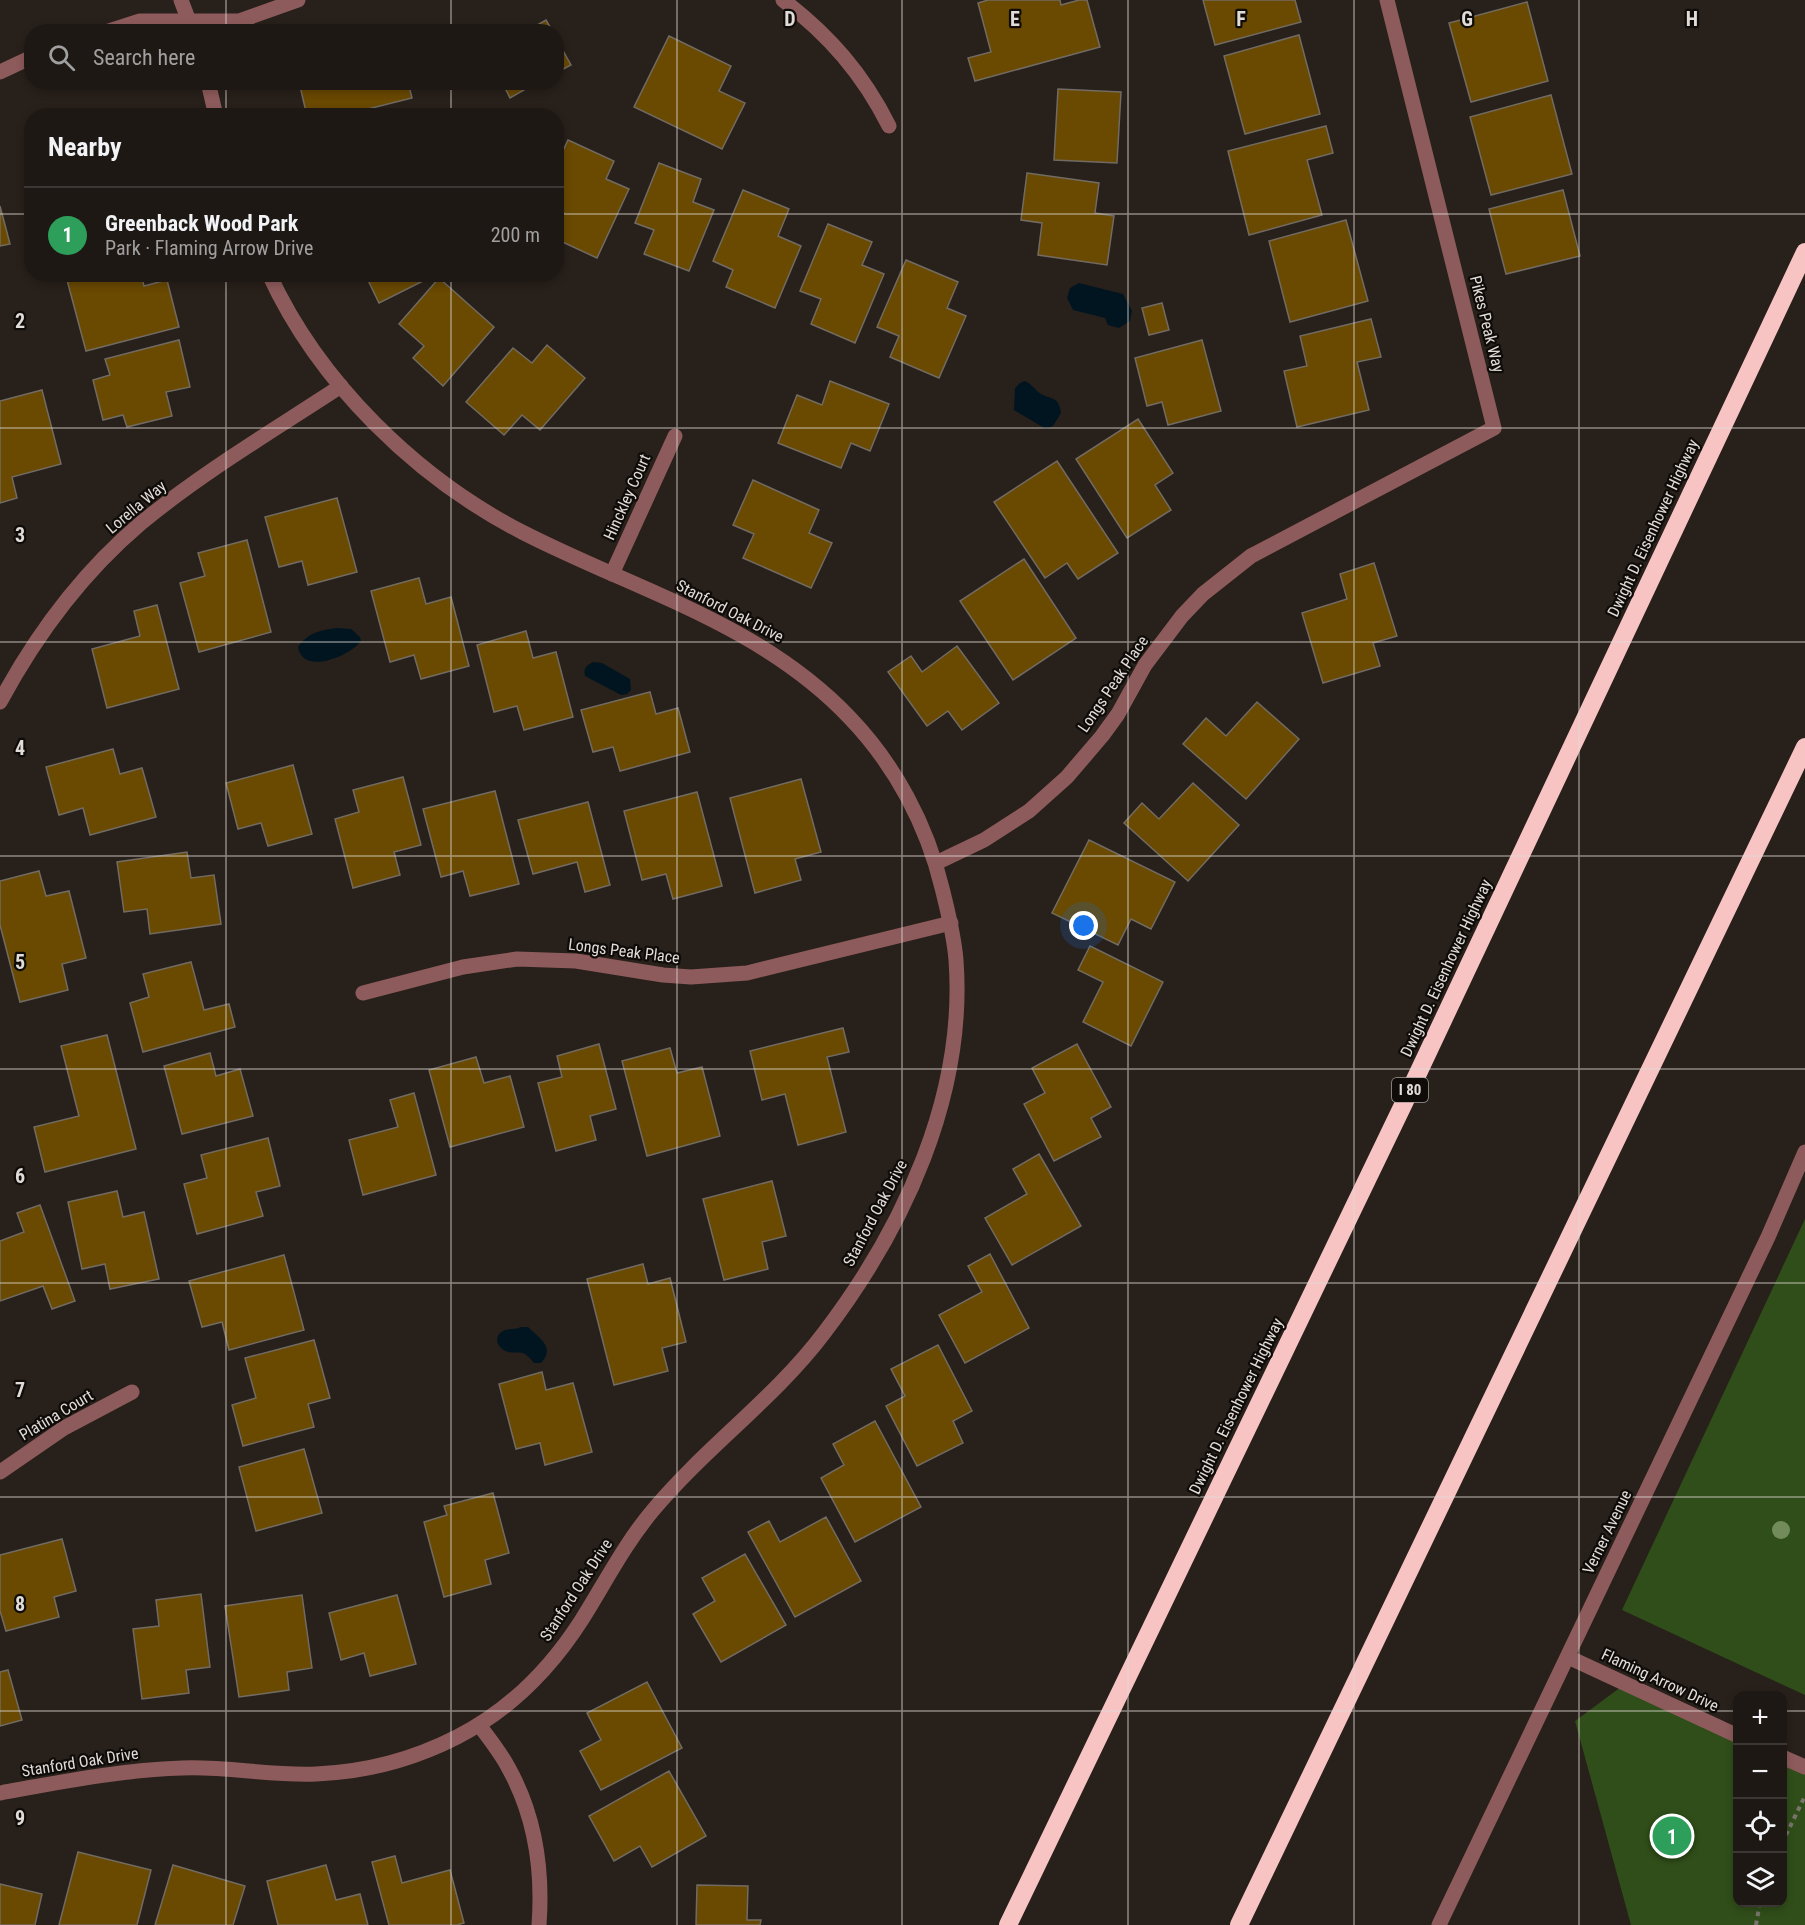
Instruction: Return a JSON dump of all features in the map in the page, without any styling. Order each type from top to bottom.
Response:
[{"type":"highway","name":"Dwight D. Eisenhower Highway","points":[[1008,1925],[1398,1114],[1805,252]]},
{"type":"highway","points":[[1239,1925],[1805,747]]},
{"type":"street","points":[[181,0],[190,24]]},
{"type":"street","points":[[210,24],[238,21],[298,0]]},
{"type":"street","points":[[783,0],[810,21],[848,59],[889,126]]},
{"type":"street","name":"Pikes Peak Way","points":[[1284,537],[1494,428],[1387,0]]},
{"type":"street","points":[[131,24],[140,21],[171,24]]},
{"type":"street","points":[[0,72],[24,61]]},
{"type":"street","points":[[210,90],[214,108]]},
{"type":"street","name":"Stanford Oak Drive","points":[[0,1793],[116,1772],[188,1767],[315,1774],[371,1768],[399,1761],[451,1740],[479,1725],[524,1690],[545,1670],[578,1626],[622,1552],[654,1509],[691,1469],[773,1392],[824,1334],[867,1270],[905,1203],[928,1148],[948,1076],[956,1019],[956,962],[951,923],[936,863],[916,814],[889,765],[854,721],[813,682],[768,649],[721,624],[521,532],[470,502],[422,466],[377,426],[341,386],[308,342],[272,282]]},
{"type":"street","name":"Lorella Way","points":[[0,702],[22,661],[57,611],[96,565],[140,524],[189,487],[341,386]]},
{"type":"street","name":"Hinckley Court","points":[[612,574],[675,436]]},
{"type":"street","name":"Longs Peak Place","points":[[936,863],[984,840],[1011,823],[1029,811],[1067,777],[1118,714],[1146,665],[1182,616],[1203,594],[1251,556],[1284,537]]},
{"type":"street","name":"Longs Peak Place","points":[[363,993],[463,967],[517,959],[576,961],[663,975],[691,977],[747,973],[951,923]]},
{"type":"street","name":"Verner Avenue","points":[[1439,1925],[1768,1237],[1805,1152]]},
{"type":"street","name":"Platina Court","points":[[0,1472],[64,1428],[132,1392]]},
{"type":"street","name":"Flaming Arrow Drive","points":[[1568,1657],[1733,1734]]},
{"type":"street","points":[[479,1725],[508,1765],[520,1790],[536,1843],[541,1898],[539,1925]]},
{"type":"street","points":[[1787,1759],[1805,1767]]},
{"type":"path","points":[[1787,1833],[1805,1796]]},
{"type":"path","points":[[1756,1925],[1759,1907]]},
{"type":"green space","points":[[1805,1219],[1805,1695],[1622,1610]]},
{"type":"green space","points":[[1625,1684],[1733,1735],[1733,1907],[1787,1907],[1787,1760],[1805,1769],[1805,1925],[1631,1925],[1575,1721]]},
{"type":"water","points":[[1079,283],[1123,294],[1132,311],[1130,321],[1119,328],[1108,325],[1105,318],[1073,310],[1067,298],[1070,288]]},
{"type":"water","points":[[1025,381],[1041,394],[1054,399],[1059,404],[1061,413],[1053,426],[1046,429],[1014,410],[1015,388]]},
{"type":"water","points":[[337,628],[351,629],[361,641],[347,652],[327,660],[317,662],[302,656],[298,647],[306,638],[320,631]]},
{"type":"water","points":[[593,662],[602,663],[630,679],[631,690],[621,695],[585,676],[584,671]]},
{"type":"water","points":[[528,1327],[544,1343],[547,1352],[541,1363],[534,1363],[523,1353],[508,1352],[499,1346],[497,1339],[500,1334],[505,1330]]},
{"type":"building","points":[[988,0],[1060,0],[1061,5],[1087,0],[1100,47],[975,81],[968,58],[991,52],[978,3]]},
{"type":"building","points":[[1203,0],[1295,0],[1301,22],[1215,45]]},
{"type":"building","points":[[1527,2],[1548,81],[1471,102],[1449,23]]},
{"type":"building","points":[[1299,35],[1320,114],[1245,134],[1224,56]]},
{"type":"building","points":[[669,36],[731,66],[719,91],[745,103],[722,149],[634,107]]},
{"type":"building","points":[[564,52],[571,65],[564,69]]},
{"type":"building","points":[[1058,89],[1121,92],[1117,163],[1054,160]]},
{"type":"building","points":[[301,90],[410,90],[412,98],[372,108],[305,108]]},
{"type":"building","points":[[506,90],[524,90],[510,98]]},
{"type":"building","points":[[1551,95],[1572,174],[1491,195],[1470,117]]},
{"type":"building","points":[[1326,126],[1333,153],[1307,160],[1322,215],[1249,235],[1228,151]]},
{"type":"building","points":[[568,140],[614,161],[606,179],[629,189],[597,258],[564,243],[564,149]]},
{"type":"building","points":[[659,163],[701,179],[693,202],[714,210],[689,271],[644,254],[654,230],[635,223]]},
{"type":"building","points":[[1027,173],[1099,183],[1095,213],[1114,216],[1107,265],[1038,255],[1042,223],[1021,220]]},
{"type":"building","points":[[743,190],[789,209],[778,236],[801,246],[775,308],[726,287],[733,270],[713,261]]},
{"type":"building","points":[[1563,190],[1580,256],[1506,274],[1489,209]]},
{"type":"building","points":[[0,206],[10,244],[0,246]]},
{"type":"building","points":[[1346,220],[1368,301],[1290,322],[1269,241]]},
{"type":"building","points":[[828,224],[872,242],[862,265],[884,274],[855,343],[811,324],[821,299],[800,291]]},
{"type":"building","points":[[906,260],[958,282],[947,308],[966,316],[939,378],[890,357],[899,336],[877,327]]},
{"type":"building","points":[[68,282],[143,282],[144,286],[168,282],[179,327],[86,351]]},
{"type":"building","points":[[369,282],[421,282],[379,303]]},
{"type":"building","points":[[436,282],[443,282],[494,327],[443,386],[413,358],[424,346],[399,324]]},
{"type":"building","points":[[1162,303],[1169,330],[1149,335],[1142,308]]},
{"type":"building","points":[[1371,319],[1381,357],[1357,362],[1369,410],[1297,427],[1284,371],[1307,366],[1300,336]]},
{"type":"building","points":[[179,340],[190,387],[166,392],[172,416],[127,427],[123,415],[103,420],[93,380],[110,375],[105,359]]},
{"type":"building","points":[[1202,340],[1221,411],[1168,425],[1162,402],[1147,406],[1135,358]]},
{"type":"building","points":[[547,345],[585,378],[540,430],[522,415],[504,435],[466,402],[513,348],[532,363]]},
{"type":"building","points":[[830,381],[889,404],[870,451],[851,443],[841,468],[778,443],[797,395],[822,405]]},
{"type":"building","points":[[42,390],[61,464],[12,477],[17,498],[0,503],[0,401]]},
{"type":"building","points":[[1138,419],[1173,473],[1155,485],[1171,510],[1127,538],[1076,459]]},
{"type":"building","points":[[1057,461],[1118,553],[1078,579],[1067,563],[1045,578],[994,502]]},
{"type":"building","points":[[753,480],[819,510],[809,533],[832,543],[811,588],[743,558],[754,534],[733,525]]},
{"type":"building","points":[[337,498],[357,572],[308,585],[302,561],[279,567],[265,517]]},
{"type":"building","points":[[247,540],[271,632],[199,652],[180,583],[205,576],[198,553]]},
{"type":"building","points":[[1024,559],[1076,638],[1013,680],[960,601]]},
{"type":"building","points":[[1374,563],[1397,636],[1373,643],[1380,666],[1323,683],[1302,613],[1347,599],[1340,574]]},
{"type":"building","points":[[419,578],[426,604],[451,597],[469,666],[421,679],[414,655],[390,662],[371,591]]},
{"type":"building","points":[[157,605],[179,689],[107,708],[92,649],[140,636],[134,611]]},
{"type":"building","points":[[526,631],[533,658],[556,652],[573,717],[524,730],[517,706],[494,712],[477,645]]},
{"type":"building","points":[[957,646],[999,703],[962,730],[948,711],[927,726],[888,672],[911,656],[922,672]]},
{"type":"building","points":[[650,692],[656,714],[678,708],[690,752],[620,771],[613,747],[593,752],[581,710]]},
{"type":"building","points":[[1257,702],[1299,739],[1246,799],[1183,744],[1206,718],[1226,736]]},
{"type":"building","points":[[113,749],[120,774],[142,768],[156,817],[90,835],[83,808],[59,815],[46,767]]},
{"type":"building","points":[[293,765],[312,834],[268,846],[261,823],[238,829],[226,783]]},
{"type":"building","points":[[403,777],[421,845],[394,852],[400,875],[353,888],[335,819],[359,812],[353,790]]},
{"type":"building","points":[[801,779],[821,852],[795,859],[801,880],[755,893],[730,798]]},
{"type":"building","points":[[1193,783],[1239,825],[1188,881],[1124,823],[1142,803],[1159,819]]},
{"type":"building","points":[[495,791],[519,884],[470,896],[463,871],[441,877],[423,809]]},
{"type":"building","points":[[697,792],[722,886],[673,899],[666,874],[642,880],[624,811]]},
{"type":"building","points":[[588,802],[610,885],[585,892],[577,862],[533,874],[518,820]]},
{"type":"building","points":[[1089,840],[1175,882],[1151,929],[1131,919],[1118,945],[1052,913]]},
{"type":"building","points":[[187,852],[191,878],[214,875],[221,924],[150,934],[147,909],[124,912],[117,862]]},
{"type":"building","points":[[39,871],[46,896],[69,891],[86,958],[62,964],[68,990],[20,1002],[0,925],[0,881]]},
{"type":"building","points":[[1090,946],[1163,982],[1131,1046],[1083,1022],[1103,982],[1078,970]]},
{"type":"building","points":[[191,962],[204,1010],[229,1004],[235,1027],[143,1052],[130,1003],[149,997],[143,974]]},
{"type":"building","points":[[843,1028],[849,1052],[827,1057],[846,1132],[798,1145],[785,1094],[762,1100],[750,1051]]},
{"type":"building","points":[[107,1035],[136,1149],[45,1172],[34,1127],[79,1116],[61,1046]]},
{"type":"building","points":[[599,1044],[616,1109],[590,1116],[596,1140],[556,1151],[538,1083],[562,1077],[557,1056]]},
{"type":"building","points":[[1077,1044],[1111,1107],[1091,1118],[1101,1137],[1054,1161],[1024,1104],[1045,1093],[1032,1068]]},
{"type":"building","points":[[670,1048],[677,1073],[702,1067],[720,1136],[647,1156],[622,1061]]},
{"type":"building","points":[[210,1053],[216,1076],[240,1069],[253,1116],[182,1134],[164,1066]]},
{"type":"building","points":[[476,1057],[484,1083],[510,1076],[524,1127],[450,1147],[429,1070]]},
{"type":"building","points":[[414,1093],[436,1175],[363,1195],[349,1140],[398,1127],[390,1100]]},
{"type":"building","points":[[268,1138],[280,1186],[256,1192],[263,1216],[197,1234],[184,1184],[207,1178],[201,1155]]},
{"type":"building","points":[[1039,1154],[1081,1226],[1012,1265],[985,1218],[1027,1194],[1013,1169]]},
{"type":"building","points":[[772,1181],[786,1236],[762,1242],[768,1269],[724,1280],[703,1199]]},
{"type":"building","points":[[117,1191],[123,1217],[144,1212],[159,1279],[110,1289],[105,1264],[82,1269],[68,1202]]},
{"type":"building","points":[[40,1205],[75,1301],[52,1309],[43,1286],[0,1301],[0,1241],[24,1232],[17,1213]]},
{"type":"building","points":[[990,1254],[1029,1328],[965,1363],[939,1315],[982,1292],[968,1266]]},
{"type":"building","points":[[284,1255],[304,1330],[229,1350],[222,1322],[202,1327],[189,1281]]},
{"type":"building","points":[[643,1264],[648,1284],[670,1278],[686,1342],[662,1348],[668,1371],[614,1385],[587,1279]]},
{"type":"building","points":[[314,1340],[330,1398],[308,1404],[314,1427],[243,1446],[232,1405],[256,1398],[245,1358]]},
{"type":"building","points":[[938,1345],[972,1411],[953,1421],[963,1443],[917,1466],[886,1406],[905,1396],[891,1369]]},
{"type":"building","points":[[542,1372],[546,1390],[573,1383],[592,1452],[545,1465],[540,1443],[516,1449],[499,1384]]},
{"type":"building","points":[[875,1421],[921,1507],[855,1542],[821,1478],[844,1465],[833,1444]]},
{"type":"building","points":[[304,1449],[322,1513],[256,1531],[239,1467]]},
{"type":"building","points":[[493,1493],[509,1553],[485,1560],[491,1584],[444,1597],[424,1522],[447,1515],[444,1506]]},
{"type":"building","points":[[826,1517],[861,1581],[795,1617],[748,1532],[769,1521],[780,1542]]},
{"type":"building","points":[[62,1539],[76,1591],[54,1597],[59,1617],[6,1631],[0,1611],[0,1555]]},
{"type":"building","points":[[745,1554],[786,1625],[721,1662],[693,1614],[715,1601],[702,1578]]},
{"type":"building","points":[[201,1594],[210,1667],[186,1670],[189,1693],[142,1699],[133,1629],[159,1626],[156,1600]]},
{"type":"building","points":[[302,1595],[312,1668],[287,1672],[289,1690],[239,1697],[225,1606]]},
{"type":"building","points":[[397,1595],[416,1664],[370,1676],[364,1653],[341,1660],[329,1613]]},
{"type":"building","points":[[8,1670],[22,1720],[0,1726],[0,1672]]},
{"type":"building","points":[[647,1682],[682,1748],[601,1790],[580,1751],[601,1740],[587,1713]]},
{"type":"building","points":[[669,1771],[706,1836],[652,1867],[640,1846],[614,1861],[589,1816]]},
{"type":"building","points":[[78,1852],[151,1870],[137,1925],[59,1925]]},
{"type":"building","points":[[395,1856],[402,1883],[450,1870],[464,1923],[457,1925],[389,1925],[372,1862]]},
{"type":"building","points":[[173,1865],[245,1886],[233,1925],[155,1925]]},
{"type":"building","points":[[326,1865],[336,1900],[360,1894],[368,1925],[278,1925],[267,1881]]},
{"type":"building","points":[[0,1884],[42,1894],[35,1925],[0,1925]]},
{"type":"building","points":[[697,1885],[748,1886],[747,1920],[761,1920],[760,1925],[696,1925]]},
{"type":"place","name":"Greenback Wood Park","points":[[1672,1836]]}]
